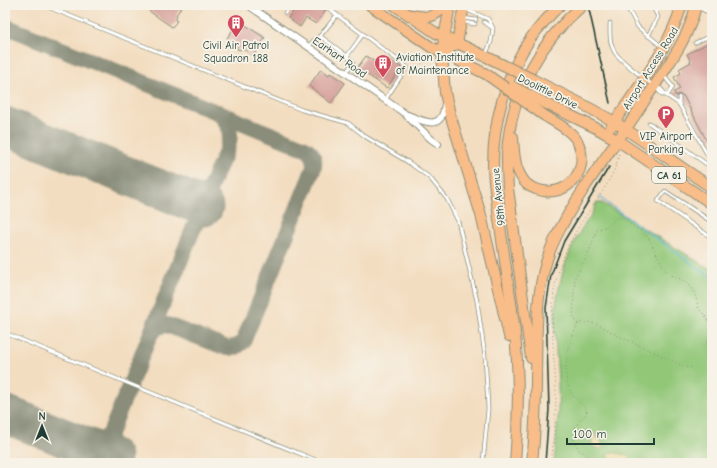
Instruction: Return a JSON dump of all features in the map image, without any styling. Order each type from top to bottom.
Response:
[{"type":"main road","name":"Doolittle Drive","points":[[370,5],[425,44],[442,54],[607,134],[712,204]]},
{"type":"main road","name":"Doolittle Drive","points":[[394,5],[444,38],[488,57],[556,90],[615,122],[712,188]]},
{"type":"main road","points":[[408,15],[426,18],[439,13],[445,5]]},
{"type":"main road","points":[[450,5],[442,54],[445,93],[481,215],[513,356],[518,408],[515,463]]},
{"type":"main road","name":"98th Avenue","points":[[518,408],[514,325],[494,181],[494,141],[503,98],[519,59],[530,39],[545,20],[560,5]]},
{"type":"main road","name":"98th Avenue","points":[[536,408],[508,188],[506,164],[508,142],[511,122],[521,87],[540,53],[556,32],[582,5]]},
{"type":"main road","name":"Airport Access Road","points":[[536,408],[536,320],[538,299],[547,259],[555,240],[581,193],[617,140],[656,87],[662,74],[681,45],[689,29],[696,5]]},
{"type":"main road","name":"Airport Access Road","points":[[607,134],[664,49],[675,27],[681,8]]},
{"type":"main road","points":[[442,54],[458,44],[462,13]]},
{"type":"main road","points":[[486,74],[573,135],[579,144],[582,156],[580,168],[576,178],[567,186],[555,192],[542,191],[530,187],[522,179],[517,169],[511,122]]},
{"type":"main road","points":[[532,463],[536,408]]},
{"type":"street","name":"Earhart Road","points":[[248,5],[404,113],[438,144]]},
{"type":"street","points":[[404,113],[430,124],[436,122],[442,117],[444,111],[445,93]]},
{"type":"lane","points":[[44,5],[302,110],[348,123],[366,137],[408,162],[430,178],[447,199],[458,221],[477,301],[485,356],[488,409],[483,463]]},
{"type":"lane","points":[[285,13],[291,5]]},
{"type":"lane","points":[[324,5],[407,67],[385,100]]},
{"type":"lane","points":[[626,5],[638,27],[664,49]]},
{"type":"lane","points":[[648,36],[658,17],[652,5]]},
{"type":"lane","points":[[672,5],[670,8],[681,8]]},
{"type":"lane","points":[[696,5],[712,14]]},
{"type":"lane","points":[[462,13],[476,22]]},
{"type":"lane","points":[[462,13],[488,19],[493,28],[488,57]]},
{"type":"lane","points":[[308,47],[320,36],[337,15]]},
{"type":"lane","points":[[484,24],[493,28]]},
{"type":"lane","points":[[610,24],[610,43],[615,53],[644,79],[656,87],[662,95],[667,95],[679,104],[712,164]]},
{"type":"lane","points":[[348,56],[363,34]]},
{"type":"lane","points":[[695,43],[712,35]]},
{"type":"lane","points":[[320,36],[348,56],[353,62],[346,73]]},
{"type":"lane","points":[[662,74],[676,91]]},
{"type":"lane","points":[[667,95],[673,87]]},
{"type":"lane","points":[[679,97],[679,104]]},
{"type":"lane","points":[[649,123],[712,168]]},
{"type":"lane","points":[[712,222],[665,191],[658,201],[712,238]]},
{"type":"lane","points":[[5,333],[323,463]]},
{"type":"path","points":[[415,68],[428,59]]},
{"type":"path","points":[[551,463],[556,394],[553,310],[556,281],[561,265],[574,236],[608,179],[619,154],[623,152]]},
{"type":"path","points":[[579,324],[573,316],[575,277],[587,257],[597,230],[609,225],[617,218],[621,218],[646,235],[665,270],[669,274],[685,281],[694,292],[700,309],[703,315],[707,318],[712,334]]},
{"type":"path","points":[[600,463],[579,450],[574,440],[575,428],[586,414],[587,410],[584,405],[571,393],[566,378],[572,337],[579,324],[588,322],[597,324],[684,367],[693,368]]},
{"type":"green space","points":[[596,203],[602,203],[712,270],[712,463],[554,463],[558,404],[555,330],[557,298],[563,272],[569,256]]},
{"type":"sand","points":[[594,433],[597,438],[601,440],[603,447],[601,449],[592,446],[592,440],[587,437],[588,434]]},
{"type":"sand","points":[[611,452],[629,456],[629,462],[618,459],[612,460],[609,458],[609,453]]},
{"type":"building","points":[[150,5],[183,5],[176,15],[175,20],[177,21],[172,27],[149,11],[150,10],[148,9]]},
{"type":"building","points":[[298,5],[319,5],[326,10],[316,24],[306,18],[300,27],[288,18]]},
{"type":"building","name":"Civil Air Patrol Squadron 188","points":[[239,21],[265,38],[253,56],[242,48],[240,50],[237,49],[237,45],[227,38]]},
{"type":"building","points":[[710,42],[712,45],[712,101],[710,102],[712,106],[712,151],[683,95],[682,96],[679,94],[676,96],[674,92],[680,89],[674,77],[681,73],[679,69],[691,62],[687,54]]},
{"type":"building","name":"Aviation Institute of Maintenance","points":[[366,56],[382,67],[388,59],[401,67],[387,88],[357,68]]},
{"type":"building","points":[[321,69],[345,83],[331,103],[309,86]]},
{"type":"waterway","points":[[600,197],[712,278]]},
{"type":"taxiway","points":[[5,26],[305,148],[314,157],[313,170],[243,342],[236,347],[227,348],[167,325],[159,326],[152,332]]},
{"type":"taxiway","points":[[98,463],[214,178],[227,150],[230,139],[229,128],[218,112]]},
{"type":"taxiway","points":[[180,197],[198,198],[204,195],[210,187]]},
{"type":"taxiway","points":[[73,441],[97,441],[110,435]]},
{"type":"taxiway","points":[[73,441],[86,457],[88,463]]},
{"type":"runway","points":[[5,126],[204,207]]},
{"type":"runway","points":[[5,414],[112,457]]},
{"type":"railway","points":[[588,5],[610,103]]},
{"type":"railway","points":[[545,463],[549,409],[546,308],[551,275],[564,241],[609,167]]},
{"type":"place","name":"Civil Air Patrol Squadron 188","points":[[236,38]]},
{"type":"place","name":"Aviation Institute of Maintenance","points":[[383,78]]},
{"type":"place","name":"VIP Airport Parking","points":[[666,129]]}]
